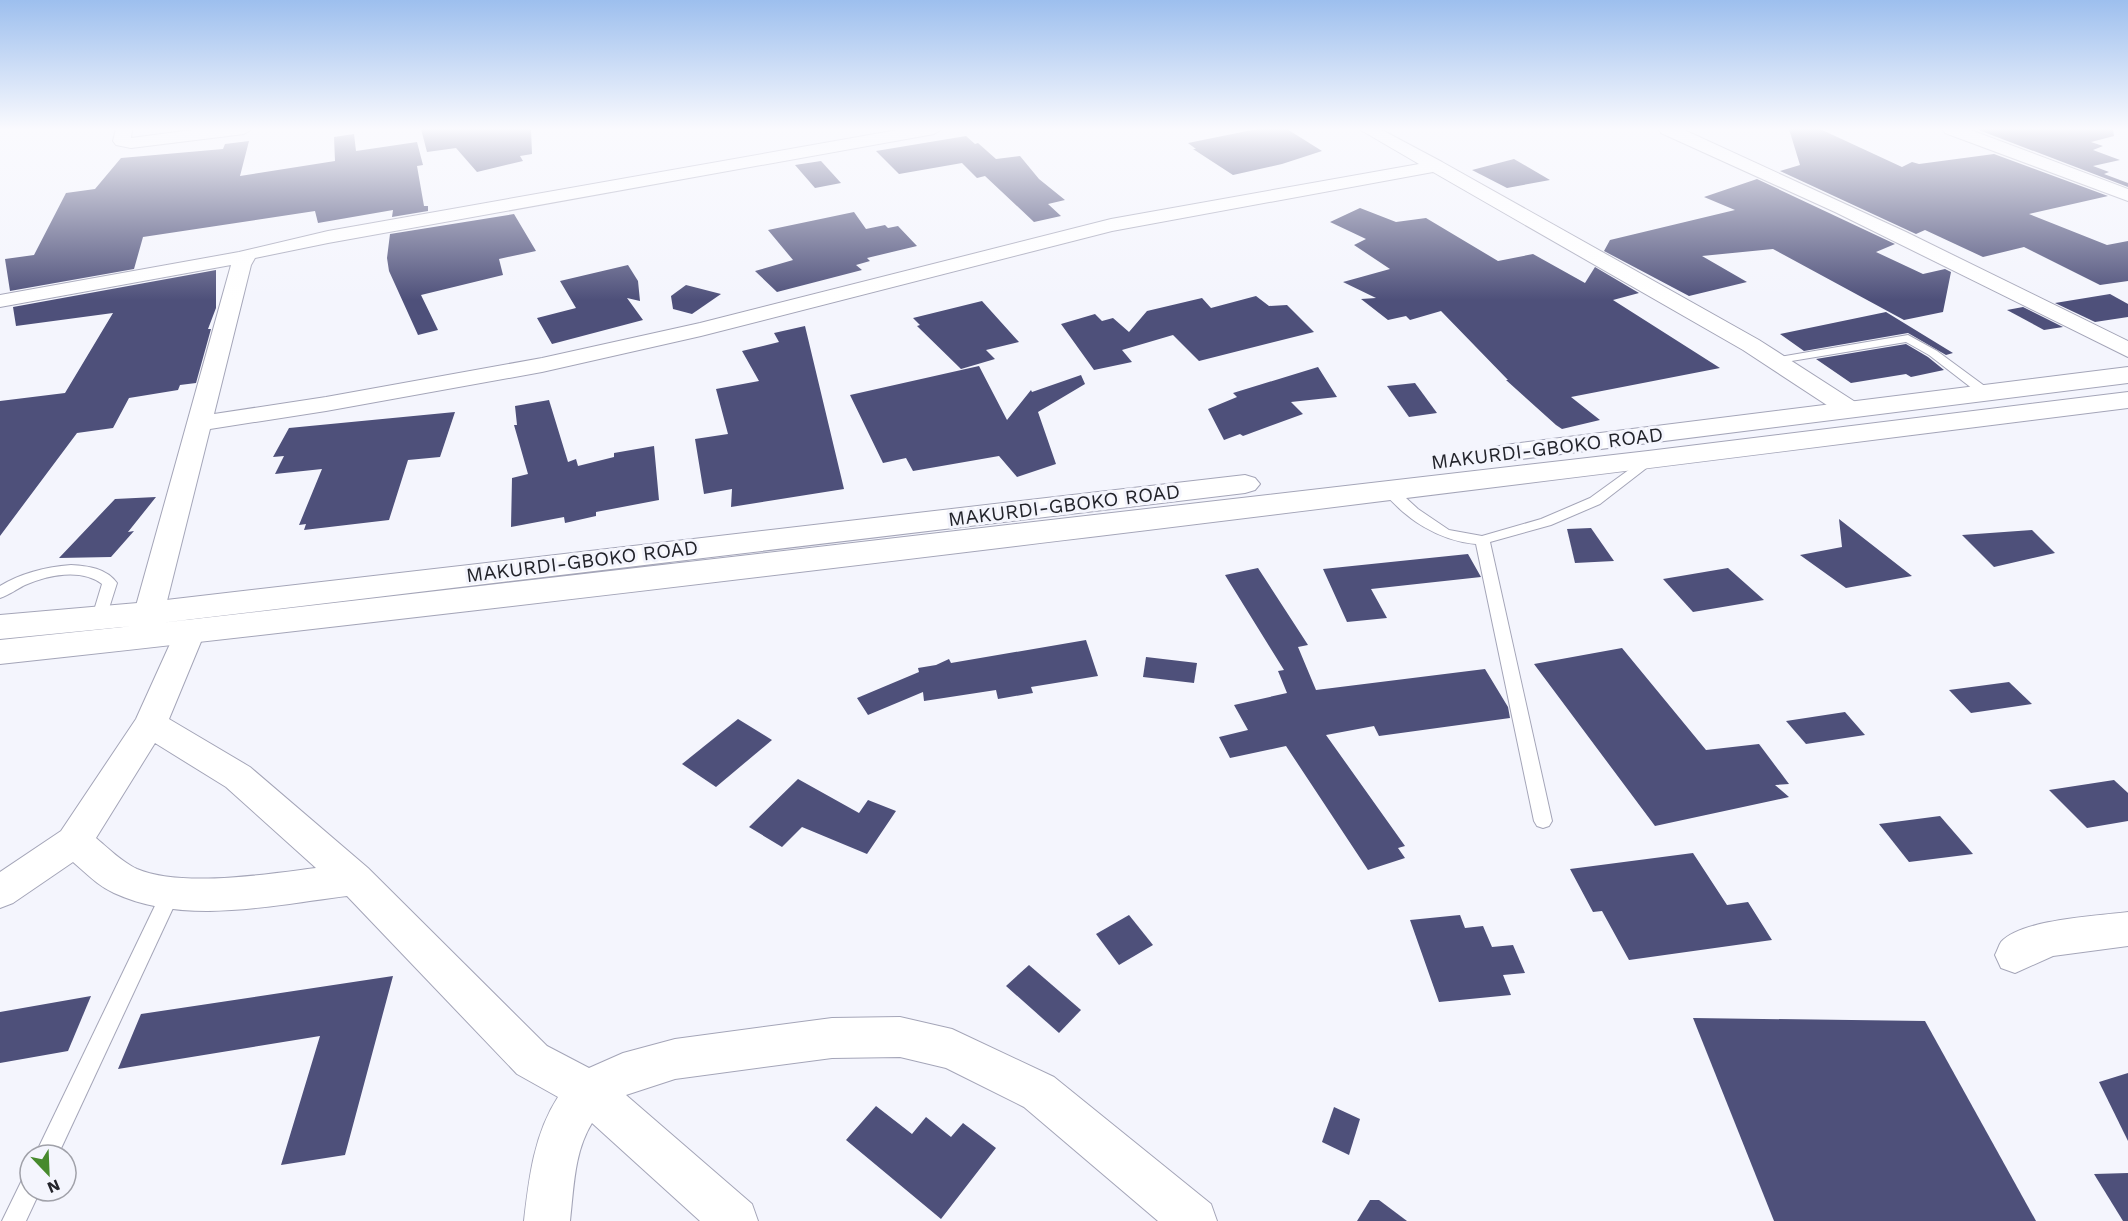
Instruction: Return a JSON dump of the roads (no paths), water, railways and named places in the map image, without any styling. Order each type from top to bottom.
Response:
[{"type":"main road","name":"MAKURDI-GBOKO ROAD","points":[[0,627],[149,612],[1389,467],[2128,375]]},
{"type":"main road","points":[[0,652],[190,632],[1648,460],[2128,400]]},
{"type":"street","points":[[149,612],[244,258],[248,254],[328,237],[614,186]]},
{"type":"street","points":[[201,423],[326,404],[542,365],[701,328],[1111,225],[1326,186]]},
{"type":"street","points":[[1471,186],[1750,345],[1851,410]]},
{"type":"street","points":[[1798,186],[2128,350]]},
{"type":"street","points":[[2104,186],[2128,195]]},
{"type":"street","points":[[0,301],[244,258]]},
{"type":"street","points":[[0,892],[74,842],[150,724],[190,632]]},
{"type":"street","points":[[150,724],[238,777],[355,879],[532,1060],[588,1090],[735,1221]]},
{"type":"street","points":[[74,842],[128,882],[171,893],[207,895],[355,879]]},
{"type":"street","points":[[2015,955],[2031,945],[2128,929]]},
{"type":"street","points":[[547,1221],[553,1169],[564,1128],[588,1090],[622,1074],[675,1059],[832,1038],[900,1037],[952,1049],[1039,1092],[1194,1221]]},
{"type":"lane","points":[[1774,361],[1908,338],[1933,353],[1986,393]]},
{"type":"lane","points":[[1389,490],[1413,512],[1444,533],[1460,538],[1482,540],[1546,522],[1595,501],[1648,460]]},
{"type":"lane","points":[[1482,540],[1543,821]]},
{"type":"lane","points":[[0,593],[36,575],[71,571],[96,573],[110,584],[100,617]]},
{"type":"lane","points":[[52,1143],[171,893]]},
{"type":"lane","points":[[14,1221],[23,1203]]}]
